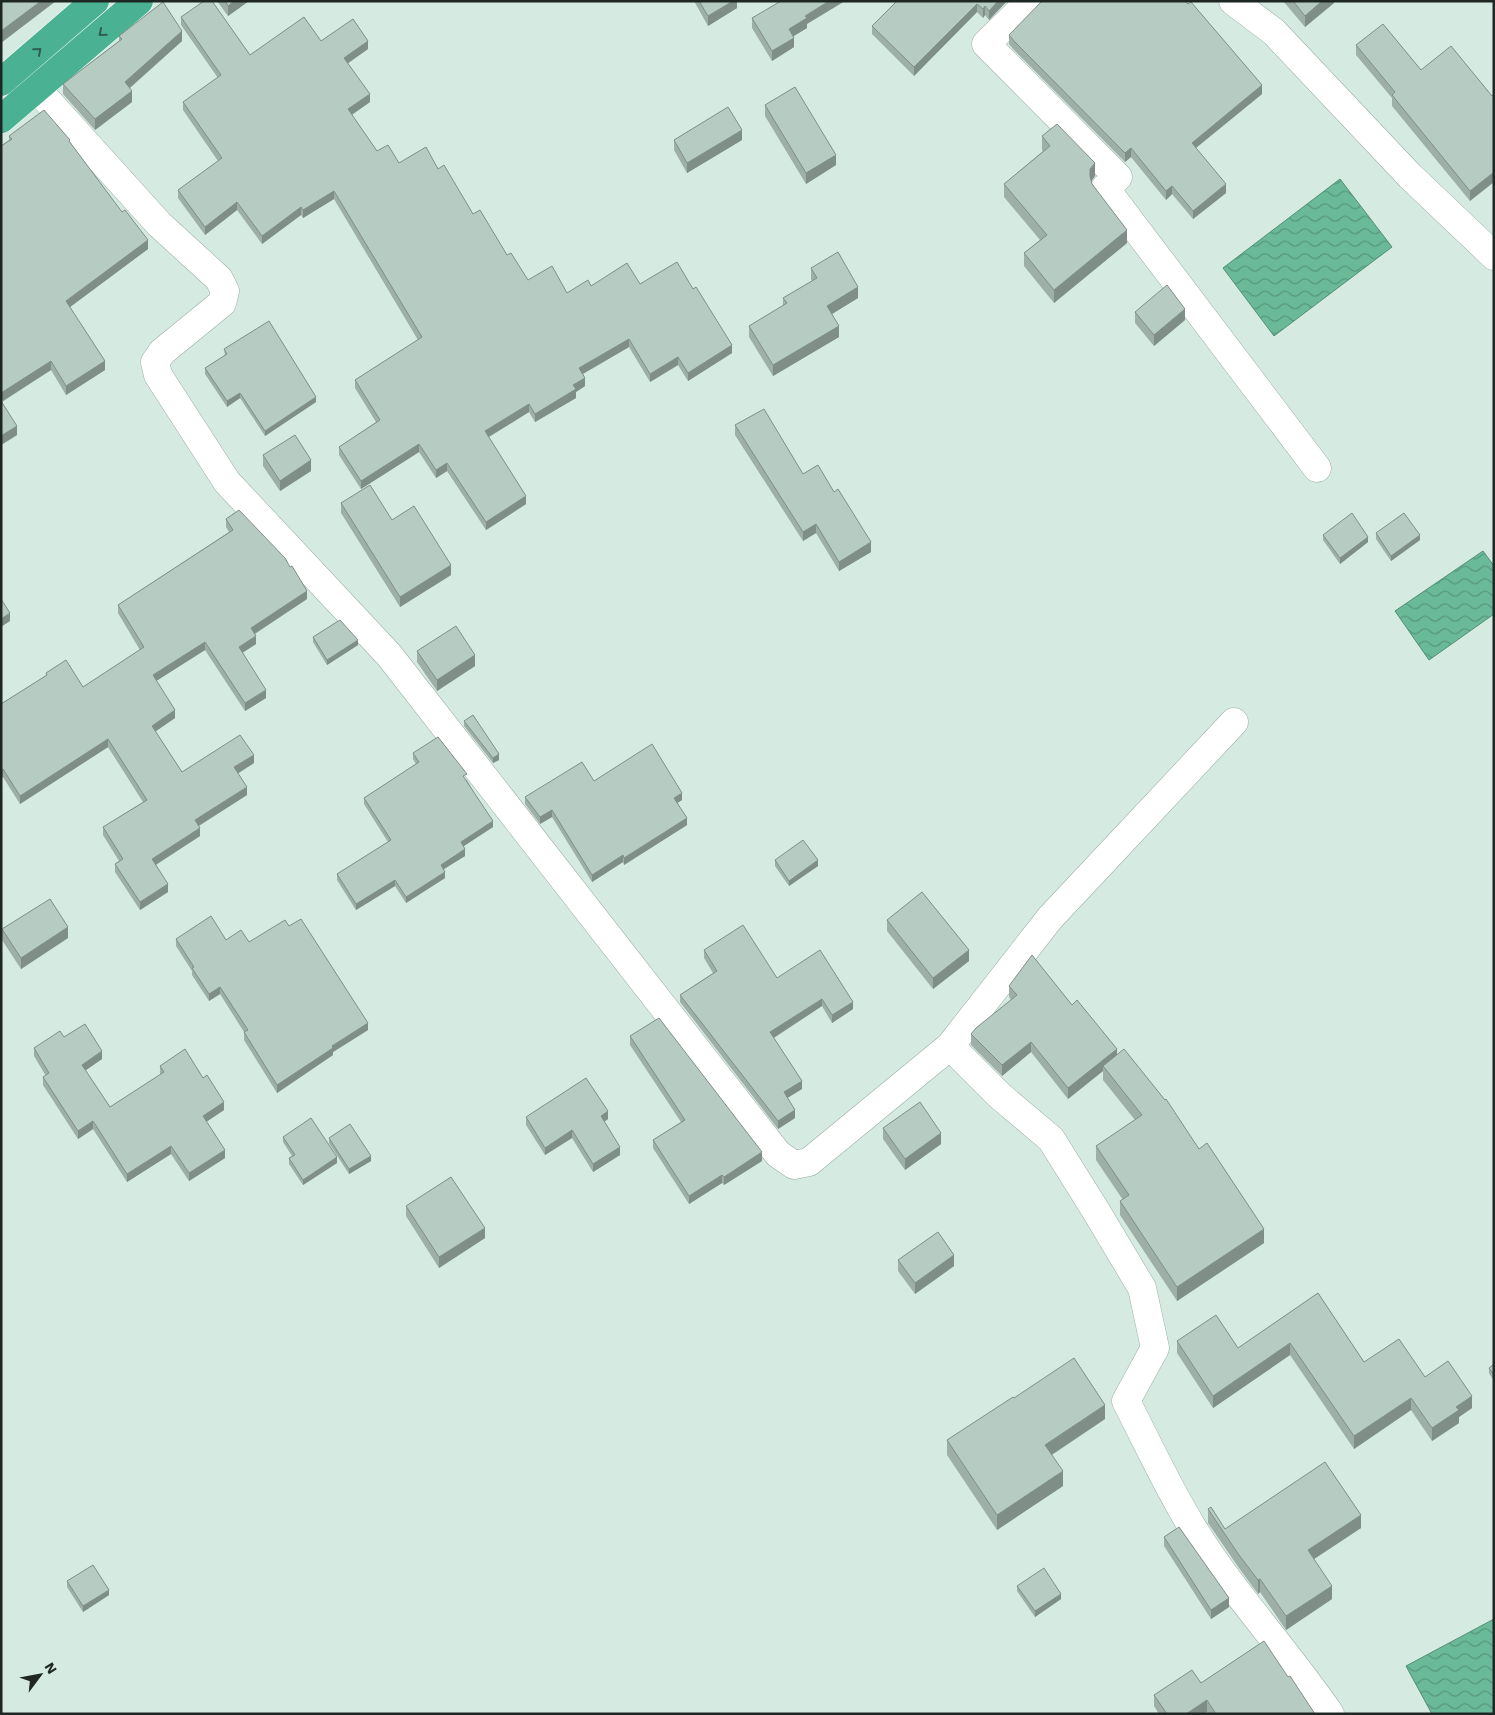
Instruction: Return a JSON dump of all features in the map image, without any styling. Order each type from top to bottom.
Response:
[{"type":"highway","points":[[1,82],[95,1]]},
{"type":"highway","points":[[3,114],[140,1]]},
{"type":"street","points":[[1030,1],[986,44],[1118,177],[1105,188],[1317,468]]},
{"type":"street","points":[[1233,1],[1274,32],[1410,176],[1494,256]]},
{"type":"street","points":[[36,88],[159,224],[218,279],[225,291],[222,303],[162,352],[155,362],[158,375],[227,482],[389,655],[778,1154],[794,1165],[809,1162],[950,1046],[1050,918],[1234,722]]},
{"type":"street","points":[[950,1046],[1000,1096],[1051,1139],[1142,1288],[1155,1348],[1126,1401],[1166,1482],[1194,1530],[1232,1585],[1305,1678],[1330,1714]]},
{"type":"water","points":[[1340,179],[1392,247],[1274,336],[1223,268]]},
{"type":"water","points":[[1483,551],[1494,566],[1494,614],[1429,660],[1395,611]]},
{"type":"water","points":[[1494,1619],[1494,1714],[1432,1714],[1406,1666]]},
{"type":"building","points":[[1,1],[41,1],[1,31]]},
{"type":"building","points":[[204,1],[212,1],[250,55],[304,17],[321,41],[353,19],[368,41],[344,58],[370,94],[348,109],[377,151],[388,145],[399,163],[426,147],[438,169],[444,165],[473,214],[480,210],[507,255],[511,253],[528,280],[552,266],[567,293],[588,280],[591,286],[627,263],[640,284],[677,262],[693,289],[696,287],[732,345],[688,373],[678,357],[650,374],[629,339],[579,368],[585,378],[573,385],[576,389],[535,414],[529,404],[485,431],[526,496],[486,522],[447,463],[436,470],[419,444],[361,481],[339,447],[380,420],[355,380],[422,337],[334,191],[303,210],[301,207],[262,236],[237,202],[205,227],[178,190],[222,158],[183,102],[221,75],[181,17]]},
{"type":"building","points":[[225,1],[234,1],[228,6]]},
{"type":"building","points":[[699,1],[733,1],[708,16]]},
{"type":"building","points":[[781,1],[829,1],[789,29],[794,38],[772,51],[752,18]]},
{"type":"building","points":[[897,1],[998,1],[989,11],[985,6],[983,9],[977,4],[914,67],[872,26]]},
{"type":"building","points":[[1042,1],[1185,1],[1188,4],[1191,2],[1262,85],[1192,143],[1226,184],[1193,211],[1172,186],[1166,191],[1131,148],[1125,153],[1009,35]]},
{"type":"building","points":[[1293,1],[1322,1],[1305,16]]},
{"type":"building","points":[[163,2],[182,31],[125,82],[132,91],[95,119],[63,84],[122,39],[119,36]]},
{"type":"building","points":[[1383,24],[1421,70],[1451,46],[1492,96],[1494,95],[1494,172],[1470,191],[1392,95],[1395,92],[1356,45]]},
{"type":"building","points":[[795,87],[836,155],[806,173],[765,105]]},
{"type":"building","points":[[728,107],[742,130],[687,163],[674,140]]},
{"type":"building","points":[[44,110],[70,140],[122,212],[125,210],[148,240],[66,301],[105,361],[66,386],[51,361],[1,393],[1,146],[12,139],[9,136]]},
{"type":"building","points":[[1057,124],[1095,163],[1090,169],[1092,184],[1127,230],[1054,290],[1024,253],[1047,235],[1004,184],[1050,146],[1042,136]]},
{"type":"building","points":[[838,252],[858,287],[827,306],[839,326],[773,365],[749,326],[787,303],[783,298],[817,278],[811,268]]},
{"type":"building","points":[[1167,285],[1185,309],[1154,335],[1135,312]]},
{"type":"building","points":[[269,321],[316,397],[265,431],[240,393],[227,401],[205,368],[227,354],[224,349]]},
{"type":"building","points":[[1,401],[17,426],[1,436]]},
{"type":"building","points":[[764,409],[803,474],[818,465],[834,492],[838,489],[871,542],[839,562],[816,524],[803,532],[735,425]]},
{"type":"building","points":[[295,435],[311,460],[280,481],[263,455]]},
{"type":"building","points":[[370,485],[392,520],[414,506],[451,565],[400,597],[341,503]]},
{"type":"building","points":[[239,510],[285,558],[290,567],[292,566],[307,591],[251,628],[256,636],[239,647],[266,690],[245,703],[205,642],[153,675],[175,710],[152,726],[182,772],[240,735],[254,755],[234,767],[247,787],[195,820],[200,828],[152,859],[168,884],[140,902],[115,864],[123,859],[103,827],[147,800],[108,739],[20,796],[3,769],[1,770],[1,704],[47,675],[46,673],[66,660],[83,687],[144,647],[118,605],[233,530],[226,519]]},
{"type":"building","points":[[1352,513],[1368,537],[1340,558],[1323,535]]},
{"type":"building","points":[[1404,513],[1420,535],[1391,556],[1376,533]]},
{"type":"building","points":[[1,599],[10,613],[1,619]]},
{"type":"building","points":[[340,620],[358,640],[327,660],[313,637]]},
{"type":"building","points":[[456,626],[475,655],[437,680],[417,651]]},
{"type":"building","points":[[473,715],[499,754],[493,758],[464,721]]},
{"type":"building","points":[[438,737],[467,774],[463,776],[493,821],[461,842],[465,849],[441,865],[445,872],[406,897],[395,880],[356,904],[337,874],[391,840],[364,798],[419,762],[413,753]]},
{"type":"building","points":[[652,744],[682,793],[674,798],[687,818],[624,858],[623,855],[592,875],[552,810],[540,817],[525,797],[582,762],[594,781]]},
{"type":"building","points":[[803,840],[818,860],[789,881],[775,860]]},
{"type":"building","points":[[922,892],[969,950],[933,978],[887,920]]},
{"type":"building","points":[[50,899],[68,927],[21,958],[2,929]]},
{"type":"building","points":[[211,916],[226,940],[241,930],[249,942],[285,920],[289,926],[301,919],[368,1023],[277,1085],[244,1032],[248,1030],[220,987],[209,994],[176,939]]},
{"type":"building","points":[[743,925],[777,978],[820,950],[853,1002],[832,1015],[822,999],[770,1032],[802,1081],[784,1092],[795,1110],[778,1121],[680,995],[717,971],[704,950]]},
{"type":"building","points":[[1032,955],[1072,1005],[1077,1000],[1117,1049],[1068,1088],[1031,1042],[1002,1065],[971,1034],[1017,995],[1009,986]]},
{"type":"building","points":[[659,1018],[762,1152],[724,1177],[722,1175],[689,1196],[653,1140],[685,1120],[630,1036]]},
{"type":"building","points":[[85,1024],[102,1051],[82,1065],[110,1107],[164,1072],[160,1066],[185,1049],[203,1078],[207,1075],[224,1102],[203,1116],[225,1150],[189,1173],[171,1146],[127,1174],[93,1121],[78,1131],[43,1077],[49,1073],[34,1048],[60,1031],[64,1037]]},
{"type":"building","points":[[1124,1049],[1166,1099],[1199,1149],[1207,1143],[1264,1229],[1177,1287],[1120,1201],[1129,1195],[1096,1146],[1142,1115],[1103,1066]]},
{"type":"building","points":[[586,1078],[608,1111],[601,1116],[620,1147],[593,1164],[572,1130],[545,1148],[526,1117]]},
{"type":"building","points":[[920,1102],[941,1133],[905,1159],[883,1128]]},
{"type":"building","points":[[311,1118],[337,1157],[303,1180],[289,1158],[295,1155],[283,1137]]},
{"type":"building","points":[[350,1124],[371,1156],[349,1169],[329,1138]]},
{"type":"building","points":[[451,1177],[485,1228],[439,1257],[406,1206]]},
{"type":"building","points":[[938,1232],[954,1255],[915,1283],[898,1260]]},
{"type":"building","points":[[1318,1293],[1364,1362],[1399,1339],[1425,1377],[1448,1361],[1472,1396],[1456,1407],[1459,1410],[1432,1428],[1411,1398],[1354,1436],[1290,1343],[1213,1396],[1177,1341],[1216,1315],[1238,1348]]},
{"type":"building","points":[[1074,1358],[1105,1405],[1045,1445],[1063,1471],[997,1515],[947,1440]]},
{"type":"building","points":[[1494,1364],[1494,1375],[1489,1368]]},
{"type":"building","points":[[1325,1462],[1361,1515],[1308,1550],[1332,1586],[1286,1616],[1260,1579],[1258,1580],[1239,1555],[1208,1509],[1211,1507],[1225,1529]]},
{"type":"building","points":[[1179,1527],[1229,1598],[1211,1610],[1164,1537]]},
{"type":"building","points":[[93,1565],[109,1590],[83,1606],[67,1581]]},
{"type":"building","points":[[1044,1568],[1061,1594],[1035,1611],[1017,1586]]},
{"type":"building","points":[[1264,1641],[1315,1714],[1216,1714],[1207,1700],[1186,1714],[1167,1714],[1154,1695],[1192,1670],[1201,1683]]}]
